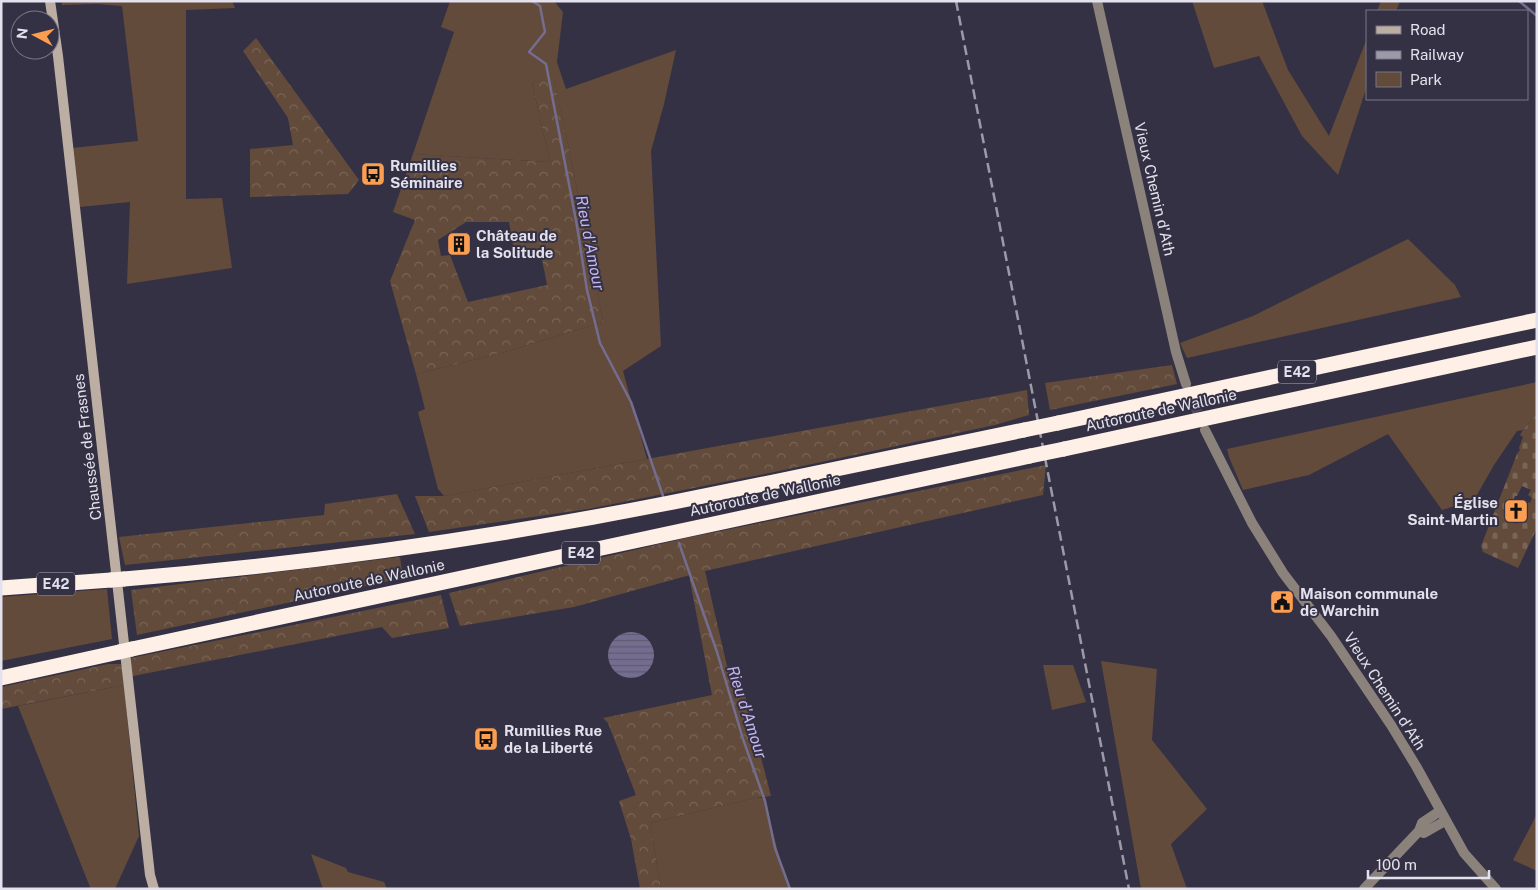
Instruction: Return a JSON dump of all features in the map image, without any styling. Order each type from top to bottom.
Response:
[{"type":"highway","name":"Autoroute de Wallonie","points":[[1,588],[278,564],[490,535],[672,503],[1058,423],[1537,320]]},
{"type":"highway","name":"Autoroute de Wallonie","points":[[1,678],[1537,347]]},
{"type":"highway","points":[[1,668],[16,665],[59,665]]},
{"type":"main road","name":"Chaussée de Frasnes","points":[[50,1],[58,56],[150,875],[154,889]]},
{"type":"street","name":"Vieux Chemin d'Ath","points":[[1097,1],[1176,352],[1186,384]]},
{"type":"street","name":"Vieux Chemin d'Ath","points":[[1204,430],[1252,523],[1283,573],[1331,636],[1391,725],[1464,853],[1496,889]]},
{"type":"street","points":[[1364,889],[1418,831],[1422,823],[1440,811]]},
{"type":"street","points":[[1418,831],[1424,833],[1446,821]]},
{"type":"green space","points":[[61,1],[232,1],[235,8],[186,10],[186,199],[222,198],[232,268],[127,284],[130,202],[80,207],[72,148],[138,141],[122,6],[97,4],[62,5]]},
{"type":"green space","points":[[450,1],[554,1],[563,12],[557,62],[566,89],[676,50],[651,151],[661,346],[623,371],[647,459],[444,496],[438,489],[418,412],[425,409],[416,374],[502,353],[603,322],[553,76],[532,83],[550,162],[413,154],[454,32],[441,27]]},
{"type":"green space","points":[[1192,1],[1262,1],[1288,70],[1329,136],[1366,41],[1366,89],[1338,175],[1302,136],[1259,56],[1214,68]]},
{"type":"green space","points":[[1381,1],[1400,1],[1396,10],[1377,10]]},
{"type":"green space","points":[[256,38],[359,180],[348,194],[250,197],[250,149],[293,145],[288,118],[243,51]]},
{"type":"green space","points":[[553,75],[603,322],[502,353],[416,374],[390,281],[415,220],[393,212],[413,154],[550,162],[532,83]],"holes":[[[466,222],[509,222],[515,257],[540,249],[547,285],[468,302],[450,255],[441,256],[438,240]]]},
{"type":"green space","points":[[1408,239],[1455,285],[1461,297],[1187,358],[1180,343],[1253,316]]},
{"type":"green space","points":[[1172,365],[1177,384],[1050,410],[1045,383]]},
{"type":"green space","points":[[1537,382],[1537,414],[1523,430],[1517,431],[1494,465],[1474,500],[1442,510],[1388,434],[1309,475],[1243,490],[1227,449]]},
{"type":"green space","points":[[1027,390],[1029,415],[995,425],[588,509],[429,532],[415,496],[444,496]]},
{"type":"green space","points":[[1537,414],[1537,528],[1518,568],[1483,552],[1481,546],[1520,450],[1523,437],[1520,435]],"holes":[[[1522,486],[1531,490],[1528,495],[1532,498],[1530,503],[1528,502],[1517,524],[1505,518]]]},
{"type":"green space","points":[[1046,465],[1043,495],[705,571],[727,666],[739,672],[771,796],[755,798],[650,823],[661,889],[640,889],[631,839],[619,801],[636,795],[608,723],[603,718],[712,695],[690,575],[574,607],[460,626],[449,593],[686,538]]},
{"type":"green space","points":[[397,494],[415,534],[125,565],[119,537],[324,515],[325,504]]},
{"type":"green space","points":[[400,557],[403,578],[137,635],[131,590]]},
{"type":"green space","points":[[107,589],[112,639],[1,661],[1,597]]},
{"type":"green space","points":[[441,595],[449,628],[392,638],[382,627],[128,677],[126,659]]},
{"type":"green space","points":[[1101,661],[1157,669],[1152,740],[1207,809],[1171,844],[1187,889],[1141,889]]},
{"type":"green space","points":[[108,664],[122,664],[124,685],[1,709],[1,687]]},
{"type":"green space","points":[[1043,665],[1073,665],[1086,702],[1052,710]]},
{"type":"green space","points":[[124,685],[139,836],[115,889],[89,889],[90,887],[18,706]]},
{"type":"green space","points":[[755,798],[764,798],[789,889],[661,889],[650,823]]},
{"type":"green space","points":[[1537,814],[1537,871],[1513,860]]},
{"type":"green space","points":[[311,854],[346,868],[348,872],[384,882],[387,889],[323,889]]},
{"type":"shaded area","points":[[627,632],[635,632],[644,636],[650,642],[654,655],[650,668],[644,674],[635,678],[627,678],[618,674],[612,668],[608,659],[608,651],[612,642],[618,636]]},
{"type":"waterway","name":"Rieu d'Amour","points":[[532,1],[540,6],[545,32],[529,52],[546,64],[577,226],[587,290],[600,343],[631,402],[663,496]]},
{"type":"waterway","points":[[1519,1],[1537,16]]},
{"type":"waterway","name":"Rieu d'Amour","points":[[679,543],[717,652],[743,739],[765,801],[775,848],[790,889]]},
{"type":"tunnel","points":[[1188,389],[1202,424]]},
{"type":"railway","points":[[956,1],[1129,889]]},
{"type":"place","name":"Rumillies Séminaire","points":[[373,174]]},
{"type":"place","name":"Château de la Solitude","points":[[459,244]]},
{"type":"place","name":"Église Saint-Martin","points":[[1516,511]]},
{"type":"place","name":"Maison communale de Warchin","points":[[1282,602]]},
{"type":"place","name":"Rumillies Rue de la Liberté","points":[[486,739]]}]
